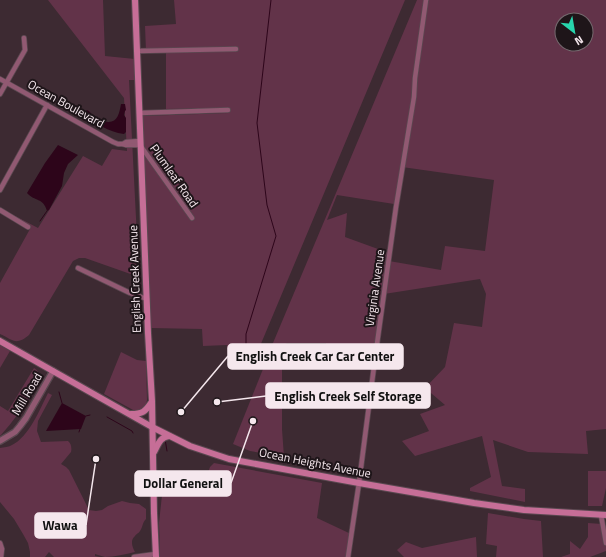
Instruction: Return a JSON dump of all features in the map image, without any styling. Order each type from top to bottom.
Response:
[{"type":"main road","name":"English Creek Avenue","points":[[135,0],[152,401],[156,556]]},
{"type":"main road","name":"Ocean Heights Avenue","points":[[0,341],[169,436],[190,446],[214,454],[359,483],[474,503],[524,510],[604,515]]},
{"type":"main road","points":[[130,414],[140,414],[144,412],[152,401]]},
{"type":"main road","points":[[153,454],[161,439],[165,436],[169,436]]},
{"type":"street","name":"Virginia Avenue","points":[[348,557],[396,207],[414,97],[415,78],[426,0]]},
{"type":"street","points":[[0,94],[24,50],[24,38]]},
{"type":"street","points":[[137,51],[236,49]]},
{"type":"street","name":"Ocean Boulevard","points":[[0,79],[113,142],[118,144],[123,144],[126,142],[140,143]]},
{"type":"street","points":[[0,190],[47,105]]},
{"type":"street","points":[[140,113],[228,110]]},
{"type":"street","name":"Plumleaf Road","points":[[140,143],[192,218]]},
{"type":"street","points":[[0,210],[28,227]]},
{"type":"street","points":[[78,268],[130,293],[147,299]]},
{"type":"street","name":"Mill Road","points":[[0,441],[15,432],[20,426],[53,371]]},
{"type":"street","points":[[604,515],[606,543]]},
{"type":"street","points":[[0,543],[2,549],[1,557]]},
{"type":"street","points":[[134,557],[156,556]]},
{"type":"shaded area","points":[[48,0],[103,0],[105,56],[135,59],[136,80],[129,80],[139,277],[85,258],[79,258],[73,261],[29,335],[21,340],[14,341],[0,334],[0,283],[30,229],[0,211],[0,208],[38,228],[83,156],[102,166],[112,149],[127,151],[124,98]]},
{"type":"shaded area","points":[[174,0],[405,0],[255,358],[246,365],[229,365],[227,345],[203,346],[202,329],[151,328],[144,163],[145,157],[142,116],[228,113],[229,108],[166,109],[166,50],[146,51],[145,26],[176,24]]},
{"type":"shaded area","points":[[417,0],[606,0],[606,429],[586,431],[588,454],[528,452],[493,440],[502,486],[525,489],[525,502],[470,491],[470,488],[491,477],[482,436],[415,456],[402,441],[429,431],[420,414],[445,405],[425,388],[445,367],[454,323],[482,327],[486,294],[480,279],[384,294],[375,358],[325,349],[326,343],[287,343],[282,346],[282,429],[284,457],[250,451],[233,444],[273,344],[255,358],[273,343]],"holes":[[[402,167],[494,180],[485,251],[445,246],[441,270],[389,261],[389,253],[345,237],[347,213],[327,220],[337,195],[394,204],[397,200]]]},
{"type":"shaded area","points":[[121,104],[125,104],[126,110],[124,115],[126,118],[126,132],[124,134],[107,129],[83,114],[87,110],[97,119],[111,122],[118,115]]},
{"type":"shaded area","points":[[58,145],[78,155],[68,164],[64,173],[62,186],[49,210],[47,211],[41,202],[27,193]]},
{"type":"shaded area","points":[[0,345],[10,351],[0,368]]},
{"type":"shaded area","points":[[121,352],[137,360],[146,361],[147,400],[143,409],[135,411],[104,394]]},
{"type":"shaded area","points":[[34,368],[39,373],[35,389],[17,416],[0,436],[0,406],[8,411]]},
{"type":"shaded area","points":[[48,393],[52,395],[38,421],[37,431],[41,442],[68,441],[70,443],[71,452],[61,464],[69,470],[89,510],[102,510],[122,501],[139,504],[146,509],[146,519],[142,528],[132,539],[132,546],[135,552],[109,557],[95,554],[95,556],[100,557],[54,557],[49,552],[45,557],[30,557],[28,543],[14,519],[0,502],[0,448],[11,446],[24,436],[38,414]]},
{"type":"shaded area","points":[[62,403],[86,416],[81,429],[46,431]]},
{"type":"shaded area","points":[[214,463],[322,483],[317,518],[351,534],[348,557],[160,557],[159,523],[162,495],[180,496],[185,490],[200,495],[210,467]]},
{"type":"shaded area","points":[[588,471],[606,471],[606,488],[602,506],[588,506]]},
{"type":"shaded area","points":[[488,513],[541,521],[543,557],[496,557],[497,546],[486,544]]},
{"type":"shaded area","points":[[588,523],[602,524],[606,551],[590,557],[561,557],[570,554],[570,541],[580,549],[588,537]]},
{"type":"shaded area","points":[[476,537],[477,557],[404,557],[397,550],[406,542],[422,548]]},
{"type":"waterway","points":[[246,357],[246,334],[276,236],[267,205],[257,123],[271,0]]},
{"type":"waterway","points":[[40,221],[47,211]]},
{"type":"waterway","points":[[59,392],[62,403]]},
{"type":"waterway","points":[[86,416],[90,415]]},
{"type":"waterway","points":[[107,417],[133,433]]},
{"type":"waterway","points":[[165,439],[167,451]]},
{"type":"place","name":"English Creek Self Storage","points":[[217,402]]},
{"type":"place","name":"English Creek Car Car Center","points":[[181,412]]},
{"type":"place","name":"Dollar General","points":[[253,421]]},
{"type":"place","name":"Wawa","points":[[96,459]]}]
